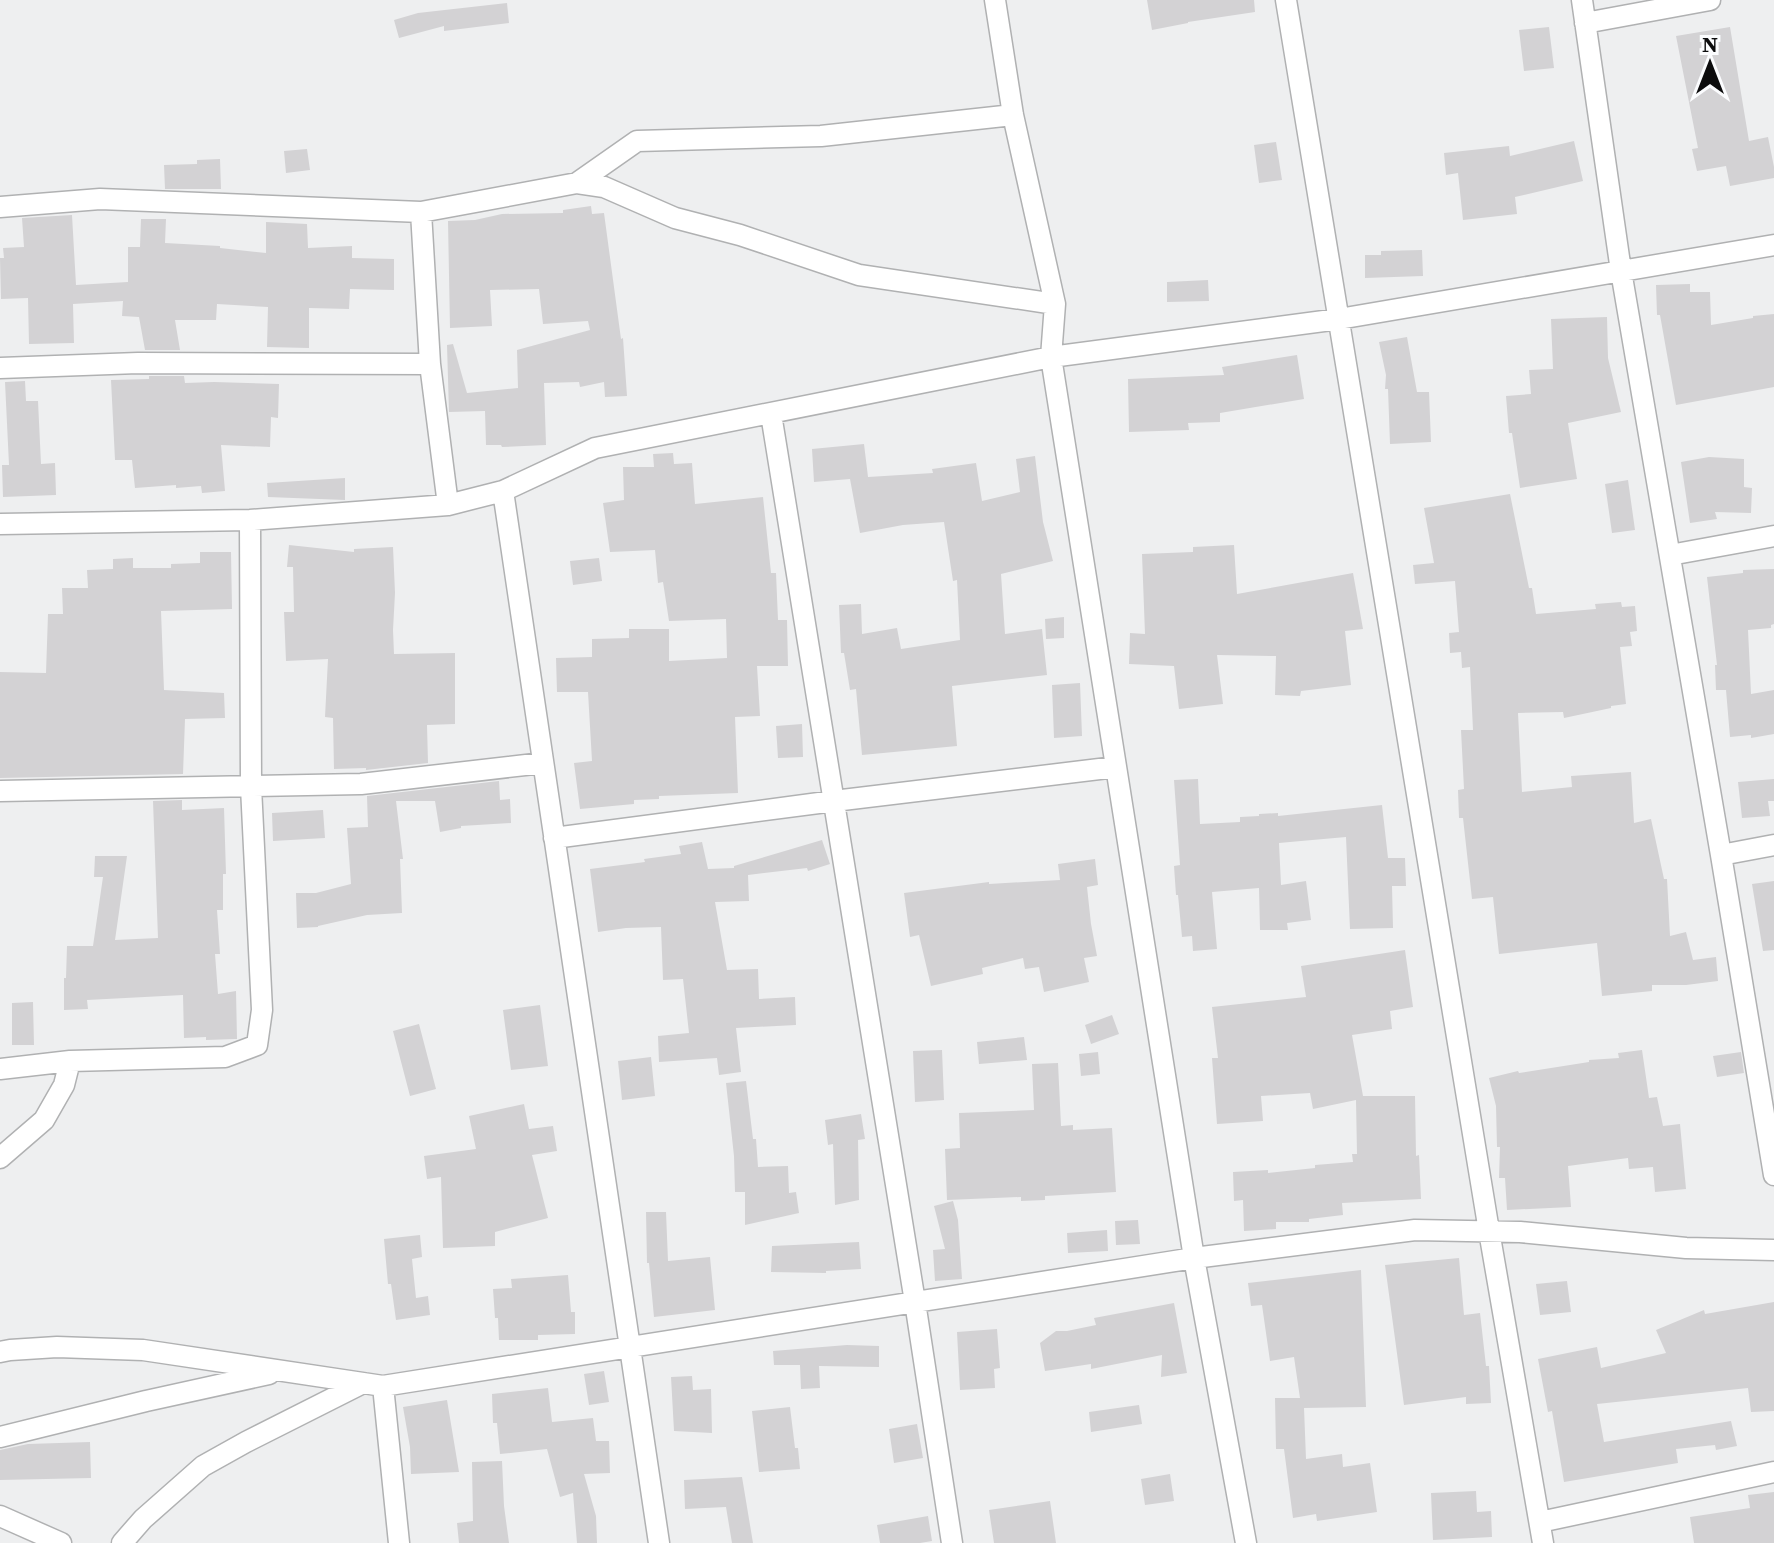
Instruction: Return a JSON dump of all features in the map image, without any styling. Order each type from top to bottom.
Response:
[{"type":"street","points":[[995,0],[1013,115],[1055,304],[1051,357],[1194,1258],[1246,1543]]},
{"type":"street","points":[[1286,0],[1541,1533],[1774,1472]]},
{"type":"street","points":[[1582,0],[1621,271],[1721,855],[1765,1059],[1774,1175]]},
{"type":"street","points":[[1585,23],[1710,0]]},
{"type":"street","points":[[577,183],[637,141],[821,136],[1013,115]]},
{"type":"street","points":[[0,207],[100,199],[421,212],[577,183],[604,187],[675,218],[740,235],[859,275],[1055,304]]},
{"type":"street","points":[[421,212],[430,364],[448,505]]},
{"type":"street","points":[[0,524],[250,520],[448,505],[503,491],[595,448],[1051,357],[1339,319],[1774,245]]},
{"type":"street","points":[[0,368],[138,363],[430,364]]},
{"type":"street","points":[[771,414],[952,1543]]},
{"type":"street","points":[[503,491],[659,1543]]},
{"type":"street","points":[[0,1069],[70,1061],[225,1057],[257,1045],[262,1010],[251,787],[250,520]]},
{"type":"street","points":[[1670,555],[1774,536]]},
{"type":"street","points":[[0,791],[361,784],[543,763]]},
{"type":"street","points":[[554,838],[1116,767]]},
{"type":"street","points":[[1721,855],[1774,845]]},
{"type":"street","points":[[0,1158],[44,1120],[64,1085],[70,1061]]},
{"type":"street","points":[[0,1352],[57,1347],[143,1350],[373,1384],[1194,1258],[1415,1230],[1520,1232],[1686,1248],[1774,1250]]},
{"type":"street","points":[[0,1437],[283,1371]]},
{"type":"street","points":[[122,1543],[143,1519],[203,1466],[373,1384]]},
{"type":"street","points":[[373,1384],[399,1543]]},
{"type":"street","points":[[0,1516],[61,1543]]},
{"type":"building","points":[[1147,0],[1254,0],[1255,12],[1152,30]]},
{"type":"building","points":[[507,3],[509,23],[444,31],[444,26],[399,38],[394,20],[418,13]]},
{"type":"building","points":[[1549,27],[1554,68],[1524,71],[1519,30]]},
{"type":"building","points":[[1730,27],[1749,141],[1768,137],[1774,178],[1730,186],[1726,166],[1697,171],[1692,149],[1698,148],[1676,36]]},
{"type":"building","points":[[1574,141],[1583,181],[1515,197],[1517,214],[1463,220],[1458,173],[1446,175],[1444,153],[1509,146],[1510,156]]},
{"type":"building","points":[[1276,142],[1282,180],[1259,183],[1254,145]]},
{"type":"building","points":[[307,149],[310,170],[286,173],[284,151]]},
{"type":"building","points":[[220,159],[221,189],[165,189],[164,165],[197,164],[197,160]]},
{"type":"building","points":[[591,206],[592,214],[604,213],[623,338],[627,396],[605,397],[604,382],[580,387],[579,382],[544,383],[546,445],[486,445],[485,411],[449,412],[447,345],[453,344],[467,393],[518,388],[517,350],[590,330],[588,321],[543,324],[539,289],[490,290],[492,326],[450,328],[448,221],[475,220],[502,214],[563,213],[563,210]]},
{"type":"building","points":[[72,215],[76,285],[128,282],[128,247],[140,247],[141,219],[166,219],[165,243],[220,246],[266,253],[266,222],[307,224],[308,248],[352,246],[352,258],[394,259],[394,290],[350,289],[349,309],[309,308],[309,348],[267,347],[268,307],[217,304],[216,320],[175,320],[180,350],[145,350],[139,317],[122,316],[123,301],[73,304],[74,343],[29,344],[28,298],[1,299],[0,258],[4,258],[3,248],[24,247],[22,218]]},
{"type":"building","points":[[1422,250],[1423,276],[1365,278],[1365,255],[1381,255],[1381,251]]},
{"type":"building","points":[[1208,280],[1209,301],[1167,302],[1167,282]]},
{"type":"building","points":[[1690,284],[1690,292],[1710,292],[1711,325],[1774,314],[1774,387],[1676,405],[1660,315],[1657,315],[1656,285]]},
{"type":"building","points":[[1607,317],[1608,358],[1621,412],[1568,423],[1577,479],[1520,488],[1512,433],[1509,433],[1506,396],[1531,394],[1529,370],[1553,369],[1551,319]]},
{"type":"building","points":[[1407,337],[1417,392],[1429,392],[1431,442],[1390,444],[1388,389],[1385,389],[1386,375],[1379,342]]},
{"type":"building","points":[[1297,355],[1304,399],[1220,413],[1220,422],[1188,423],[1189,430],[1129,432],[1128,379],[1224,375],[1222,367]]},
{"type":"building","points":[[149,376],[184,376],[185,383],[279,384],[278,418],[271,417],[270,447],[221,445],[225,491],[202,493],[201,486],[176,488],[176,485],[135,488],[132,460],[115,460],[111,380],[149,379]]},
{"type":"building","points":[[25,381],[26,401],[38,401],[41,464],[55,463],[56,495],[3,497],[2,465],[9,465],[5,382]]},
{"type":"building","points":[[864,444],[868,477],[933,473],[932,469],[976,463],[982,501],[1020,492],[1016,459],[1035,456],[1043,522],[1053,561],[1001,574],[1005,634],[1042,629],[1047,675],[952,686],[957,746],[862,755],[856,689],[850,690],[844,653],[841,653],[839,605],[861,604],[862,634],[897,628],[901,649],[960,640],[957,580],[953,581],[944,522],[860,533],[850,479],[814,482],[812,449]]},
{"type":"building","points":[[673,453],[674,464],[692,463],[695,504],[763,497],[771,573],[776,573],[778,620],[787,620],[788,666],[757,666],[760,716],[735,717],[738,793],[659,796],[659,799],[634,800],[634,804],[580,809],[574,763],[592,761],[588,692],[557,692],[556,658],[592,657],[592,639],[629,638],[629,629],[669,629],[669,661],[727,658],[726,619],[669,621],[663,582],[658,583],[655,550],[610,552],[603,503],[624,500],[623,467],[654,467],[653,454]]},
{"type":"building","points":[[1709,457],[1744,459],[1744,487],[1752,488],[1751,513],[1715,512],[1717,519],[1690,523],[1681,462]]},
{"type":"building","points":[[345,478],[345,500],[268,497],[267,483]]},
{"type":"building","points":[[1628,480],[1635,530],[1612,533],[1605,484]]},
{"type":"building","points":[[1510,494],[1536,614],[1596,609],[1595,604],[1621,602],[1622,607],[1635,606],[1637,631],[1630,632],[1632,646],[1620,647],[1626,704],[1564,718],[1563,712],[1518,713],[1522,792],[1572,787],[1571,776],[1631,772],[1634,823],[1651,819],[1664,879],[1667,879],[1670,936],[1686,932],[1693,960],[1716,957],[1718,981],[1652,985],[1652,991],[1602,996],[1597,943],[1499,954],[1493,897],[1472,899],[1463,818],[1459,818],[1458,790],[1464,789],[1461,730],[1473,730],[1470,667],[1462,668],[1461,652],[1450,653],[1449,633],[1459,632],[1455,581],[1415,584],[1413,565],[1434,563],[1424,508]]},
{"type":"building","points":[[289,545],[354,552],[354,549],[393,547],[394,654],[455,653],[455,724],[427,725],[428,763],[366,770],[334,769],[333,718],[325,717],[328,659],[286,661],[284,612],[294,612],[293,567],[287,567]]},
{"type":"building","points":[[1234,545],[1237,594],[1353,573],[1363,629],[1345,631],[1351,685],[1301,691],[1300,696],[1275,695],[1276,656],[1217,655],[1223,704],[1179,709],[1174,666],[1129,664],[1130,633],[1145,634],[1142,554],[1193,552],[1193,547]]},
{"type":"building","points":[[200,552],[231,552],[232,609],[161,611],[164,690],[224,693],[225,718],[185,719],[183,774],[0,778],[0,672],[46,673],[48,614],[63,614],[62,588],[88,588],[87,570],[113,569],[113,559],[133,558],[133,568],[171,568],[171,564],[200,563]]},
{"type":"building","points":[[599,558],[602,581],[573,585],[570,561]]},
{"type":"building","points":[[1774,569],[1774,624],[1771,628],[1748,630],[1751,694],[1774,690],[1774,734],[1751,738],[1751,735],[1730,737],[1726,690],[1716,690],[1717,665],[1707,577],[1743,573],[1743,570]]},
{"type":"building","points":[[1064,617],[1064,638],[1046,639],[1045,619]]},
{"type":"building","points":[[1080,683],[1082,736],[1054,738],[1052,685]]},
{"type":"building","points":[[802,724],[803,757],[778,758],[776,726]]},
{"type":"building","points":[[1198,779],[1200,824],[1240,822],[1240,817],[1259,814],[1278,813],[1278,816],[1382,805],[1388,858],[1405,858],[1406,886],[1392,886],[1393,928],[1350,929],[1346,837],[1279,843],[1281,885],[1306,881],[1311,920],[1287,923],[1288,930],[1260,930],[1259,888],[1212,892],[1217,949],[1193,951],[1192,936],[1182,937],[1176,895],[1174,866],[1180,865],[1174,780]]},
{"type":"building","points":[[1774,779],[1774,801],[1768,801],[1770,816],[1742,818],[1738,782]]},
{"type":"building","points":[[499,781],[500,800],[510,799],[511,823],[461,826],[440,832],[435,801],[396,801],[403,859],[400,859],[402,913],[367,915],[318,927],[297,928],[296,893],[316,893],[351,884],[347,828],[368,827],[367,796]]},
{"type":"building","points":[[182,800],[182,810],[224,808],[226,874],[223,874],[223,910],[217,910],[220,954],[215,954],[218,994],[236,991],[237,1039],[184,1038],[183,995],[87,1000],[88,1009],[64,1010],[67,946],[93,946],[103,877],[94,877],[95,856],[127,856],[115,940],[158,938],[153,801]]},
{"type":"building","points":[[323,810],[325,838],[273,841],[272,813]]},
{"type":"building","points":[[822,840],[830,864],[808,871],[807,868],[748,875],[749,901],[715,902],[727,970],[758,969],[759,999],[795,997],[796,1025],[736,1028],[741,1072],[719,1075],[717,1058],[659,1062],[658,1036],[689,1033],[683,979],[663,980],[661,927],[598,932],[590,869],[681,854],[679,846],[702,842],[708,869],[734,868]]},
{"type":"building","points":[[1095,859],[1098,885],[1087,887],[1097,956],[1084,958],[1089,982],[1044,992],[1039,967],[1025,969],[1023,958],[982,968],[983,974],[931,986],[919,935],[910,937],[904,893],[989,882],[1060,880],[1058,864]]},
{"type":"building","points":[[1774,881],[1774,950],[1763,951],[1752,884]]},
{"type":"building","points":[[1405,950],[1413,1007],[1390,1011],[1392,1029],[1352,1035],[1363,1096],[1415,1096],[1416,1156],[1419,1155],[1421,1199],[1342,1203],[1343,1215],[1309,1219],[1309,1222],[1276,1222],[1276,1229],[1244,1231],[1243,1200],[1234,1201],[1233,1172],[1268,1170],[1268,1173],[1353,1162],[1352,1154],[1357,1154],[1356,1100],[1313,1109],[1310,1093],[1261,1096],[1263,1121],[1217,1124],[1212,1058],[1218,1058],[1212,1007],[1306,997],[1301,966]]},
{"type":"building","points":[[33,1002],[34,1045],[12,1045],[12,1003]]},
{"type":"building","points":[[540,1005],[548,1066],[511,1070],[503,1010]]},
{"type":"building","points":[[1112,1015],[1119,1034],[1091,1044],[1085,1025]]},
{"type":"building","points":[[419,1024],[436,1089],[410,1096],[393,1031]]},
{"type":"building","points":[[1024,1037],[1027,1060],[979,1064],[977,1042]]},
{"type":"building","points":[[942,1050],[944,1100],[915,1102],[913,1051]]},
{"type":"building","points":[[1642,1050],[1649,1098],[1657,1097],[1663,1126],[1680,1124],[1686,1189],[1655,1192],[1653,1167],[1629,1169],[1628,1158],[1568,1166],[1571,1207],[1507,1210],[1505,1178],[1499,1178],[1496,1106],[1489,1078],[1589,1060],[1619,1058],[1618,1053]]},
{"type":"building","points":[[1098,1052],[1100,1074],[1081,1076],[1079,1054]]},
{"type":"building","points":[[1741,1052],[1744,1073],[1717,1077],[1713,1056]]},
{"type":"building","points":[[651,1057],[655,1096],[622,1100],[618,1061]]},
{"type":"building","points":[[1058,1063],[1061,1126],[1073,1125],[1073,1130],[1112,1128],[1116,1192],[1045,1196],[1045,1200],[1021,1201],[1021,1197],[947,1200],[945,1149],[960,1148],[959,1113],[1034,1110],[1032,1064]]},
{"type":"building","points":[[746,1081],[758,1167],[788,1166],[789,1193],[796,1192],[799,1213],[745,1225],[745,1192],[735,1192],[726,1083]]},
{"type":"building","points":[[524,1104],[529,1129],[553,1126],[557,1151],[532,1155],[548,1218],[495,1232],[495,1246],[443,1248],[441,1177],[427,1179],[424,1156],[476,1149],[469,1116]]},
{"type":"building","points":[[861,1114],[865,1139],[858,1140],[859,1200],[835,1205],[833,1144],[828,1145],[825,1120]]},
{"type":"building","points":[[953,1201],[958,1220],[962,1279],[935,1281],[933,1250],[945,1249],[934,1206]]},
{"type":"building","points":[[646,1212],[666,1212],[668,1261],[710,1257],[715,1310],[654,1317],[647,1263]]},
{"type":"building","points":[[1138,1220],[1140,1244],[1116,1245],[1115,1221]]},
{"type":"building","points":[[1107,1230],[1108,1251],[1068,1253],[1067,1233]]},
{"type":"building","points":[[420,1235],[422,1257],[412,1259],[416,1298],[428,1296],[430,1315],[396,1320],[391,1284],[388,1284],[384,1239]]},
{"type":"building","points":[[859,1242],[861,1269],[826,1273],[771,1272],[772,1246]]},
{"type":"building","points":[[1459,1258],[1464,1315],[1480,1313],[1486,1366],[1489,1366],[1491,1403],[1466,1404],[1466,1397],[1404,1405],[1385,1265]]},
{"type":"building","points":[[1361,1270],[1366,1407],[1304,1408],[1306,1459],[1342,1454],[1343,1467],[1370,1463],[1377,1512],[1317,1521],[1316,1514],[1293,1518],[1284,1449],[1276,1449],[1275,1398],[1300,1398],[1294,1357],[1270,1361],[1262,1305],[1251,1306],[1248,1283]]},
{"type":"building","points":[[568,1275],[571,1312],[575,1312],[575,1334],[538,1335],[538,1340],[499,1340],[493,1289],[512,1288],[511,1279]]},
{"type":"building","points":[[1567,1281],[1571,1312],[1540,1315],[1536,1284]]},
{"type":"building","points":[[1774,1302],[1774,1411],[1751,1412],[1748,1388],[1597,1404],[1604,1442],[1731,1421],[1737,1446],[1716,1450],[1715,1445],[1676,1449],[1678,1463],[1564,1482],[1552,1411],[1548,1412],[1538,1359],[1597,1347],[1601,1368],[1666,1353],[1656,1330],[1704,1310],[1705,1314]]},
{"type":"building","points":[[1174,1303],[1187,1373],[1161,1377],[1162,1355],[1091,1369],[1091,1364],[1045,1371],[1040,1343],[1056,1331],[1096,1325],[1094,1318]]},
{"type":"building","points":[[997,1329],[1000,1368],[994,1369],[995,1388],[960,1390],[957,1332]]},
{"type":"building","points":[[847,1345],[879,1346],[879,1367],[819,1366],[820,1388],[801,1389],[800,1365],[774,1365],[773,1351]]},
{"type":"building","points":[[604,1371],[609,1402],[589,1405],[584,1374]]},
{"type":"building","points":[[692,1376],[693,1390],[711,1389],[712,1433],[674,1431],[671,1377]]},
{"type":"building","points":[[548,1388],[552,1422],[593,1418],[596,1441],[609,1441],[610,1473],[584,1474],[596,1516],[597,1543],[577,1543],[573,1493],[560,1497],[547,1449],[500,1454],[497,1423],[493,1423],[492,1394]]},
{"type":"building","points":[[447,1400],[459,1472],[411,1474],[403,1407]]},
{"type":"building","points":[[1139,1405],[1142,1424],[1091,1432],[1089,1412]]},
{"type":"building","points":[[790,1407],[800,1469],[759,1472],[752,1411]]},
{"type":"building","points":[[917,1424],[923,1458],[894,1463],[889,1429]]},
{"type":"building","points":[[90,1442],[91,1478],[0,1480],[0,1450],[28,1444]]},
{"type":"building","points":[[502,1461],[509,1543],[459,1543],[457,1523],[473,1521],[472,1462]]},
{"type":"building","points":[[1170,1474],[1174,1501],[1145,1505],[1141,1479]]},
{"type":"building","points":[[742,1477],[753,1543],[732,1543],[726,1507],[685,1509],[684,1480]]},
{"type":"building","points":[[1476,1491],[1477,1512],[1491,1511],[1492,1537],[1433,1540],[1431,1493]]},
{"type":"building","points":[[1774,1492],[1774,1543],[1694,1543],[1690,1517],[1750,1508],[1748,1495]]},
{"type":"building","points":[[1050,1501],[1056,1543],[994,1543],[989,1510]]},
{"type":"building","points":[[928,1516],[932,1541],[880,1543],[877,1525]]}]
